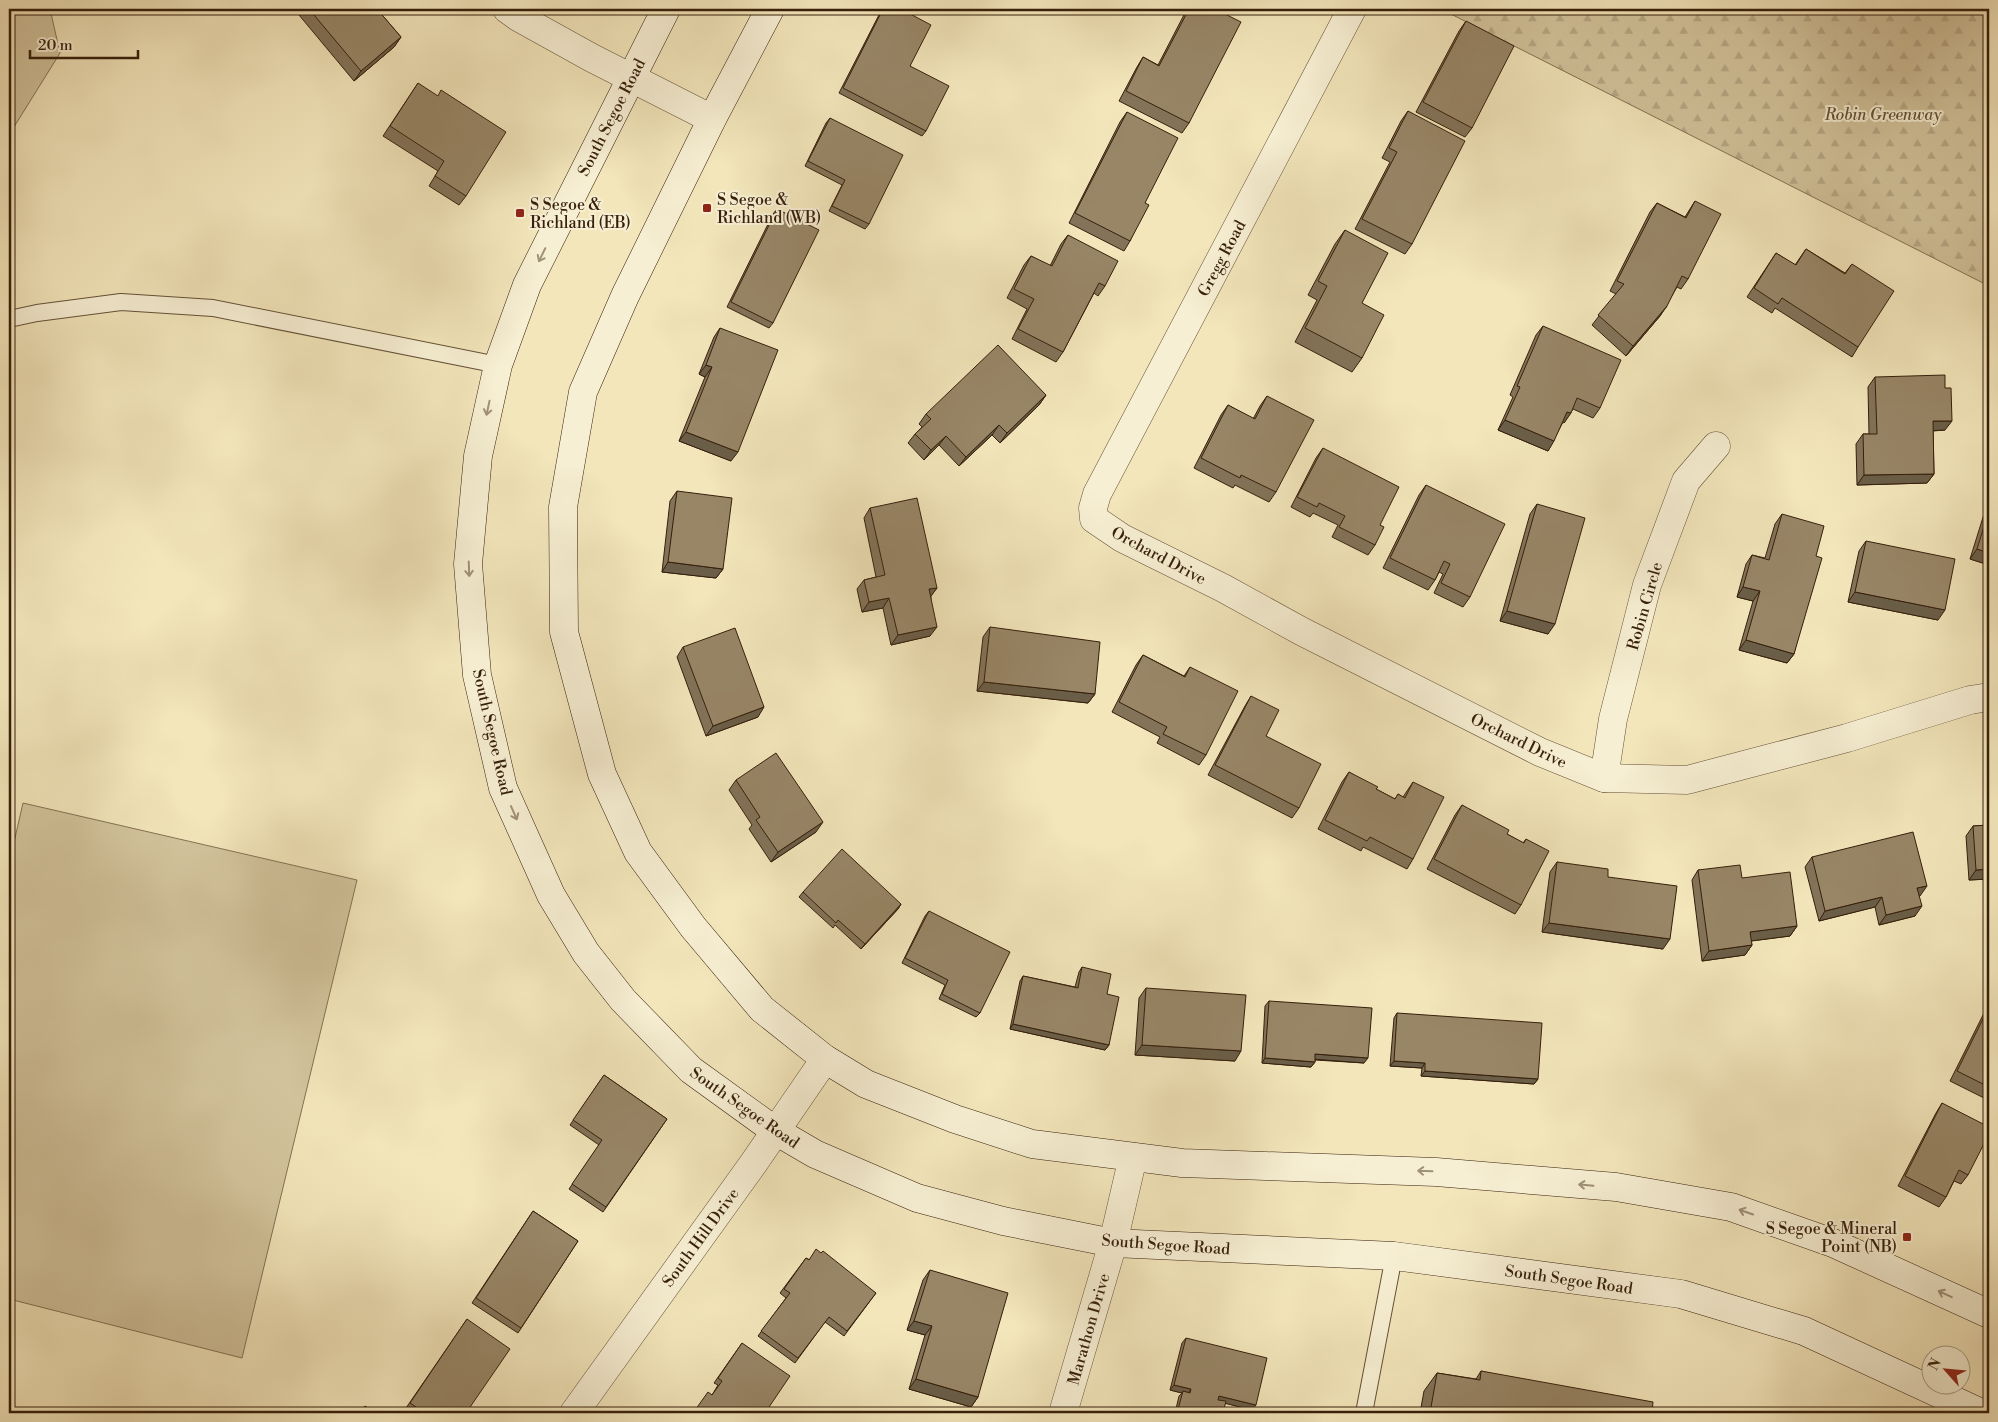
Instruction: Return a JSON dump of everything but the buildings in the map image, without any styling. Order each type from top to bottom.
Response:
[{"type":"street","points":[[508,9],[518,17],[631,78],[712,119]]},
{"type":"street","name":"South Segoe Road","points":[[666,9],[527,285],[498,365],[478,456],[468,564],[477,675],[503,788],[551,895],[586,953],[623,1000],[691,1070],[774,1130],[815,1154],[917,1198],[1003,1221],[1113,1242],[1394,1256],[1681,1294],[1804,1331],[1980,1413]]},
{"type":"street","points":[[770,9],[712,119],[625,296],[583,392],[563,507],[564,632],[602,774],[638,852],[693,927],[762,1009],[825,1058],[866,1084],[955,1119],[1032,1144],[1182,1163],[1445,1173],[1616,1187],[1731,1207],[1833,1243],[1989,1314]]},
{"type":"street","name":"Gregg Road","points":[[1093,508],[1097,494],[1352,9]]},
{"type":"street","name":"Robin Circle","points":[[1604,778],[1613,719],[1647,585],[1686,481],[1716,446]]},
{"type":"street","name":"Orchard Drive","points":[[1093,508],[1094,519],[1122,538],[1540,752],[1604,778],[1687,780],[1846,738],[1970,700],[1989,697]]},
{"type":"street","name":"South Hill Drive","points":[[574,1413],[748,1170],[825,1058]]},
{"type":"street","name":"Marathon Drive","points":[[1063,1413],[1113,1242],[1133,1157]]},
{"type":"street","points":[[1980,1413],[1989,1395]]},
{"type":"lane","points":[[9,319],[38,313],[121,302],[212,308],[498,365]]},
{"type":"lane","points":[[1364,1413],[1394,1256]]},
{"type":"green space","points":[[9,9],[50,9],[60,53],[9,135]]},
{"type":"green space","name":"Robin Greenway","points":[[1441,9],[1989,9],[1989,286]]},
{"type":"green space","points":[[23,803],[357,880],[242,1358],[9,1299],[9,864]]},
{"type":"place","name":"S Segoe & Richland (WB)","points":[[707,208]]},
{"type":"place","name":"S Segoe & Richland (EB)","points":[[520,213]]},
{"type":"place","name":"S Segoe & Mineral Point (NB)","points":[[1907,1237]]}]
